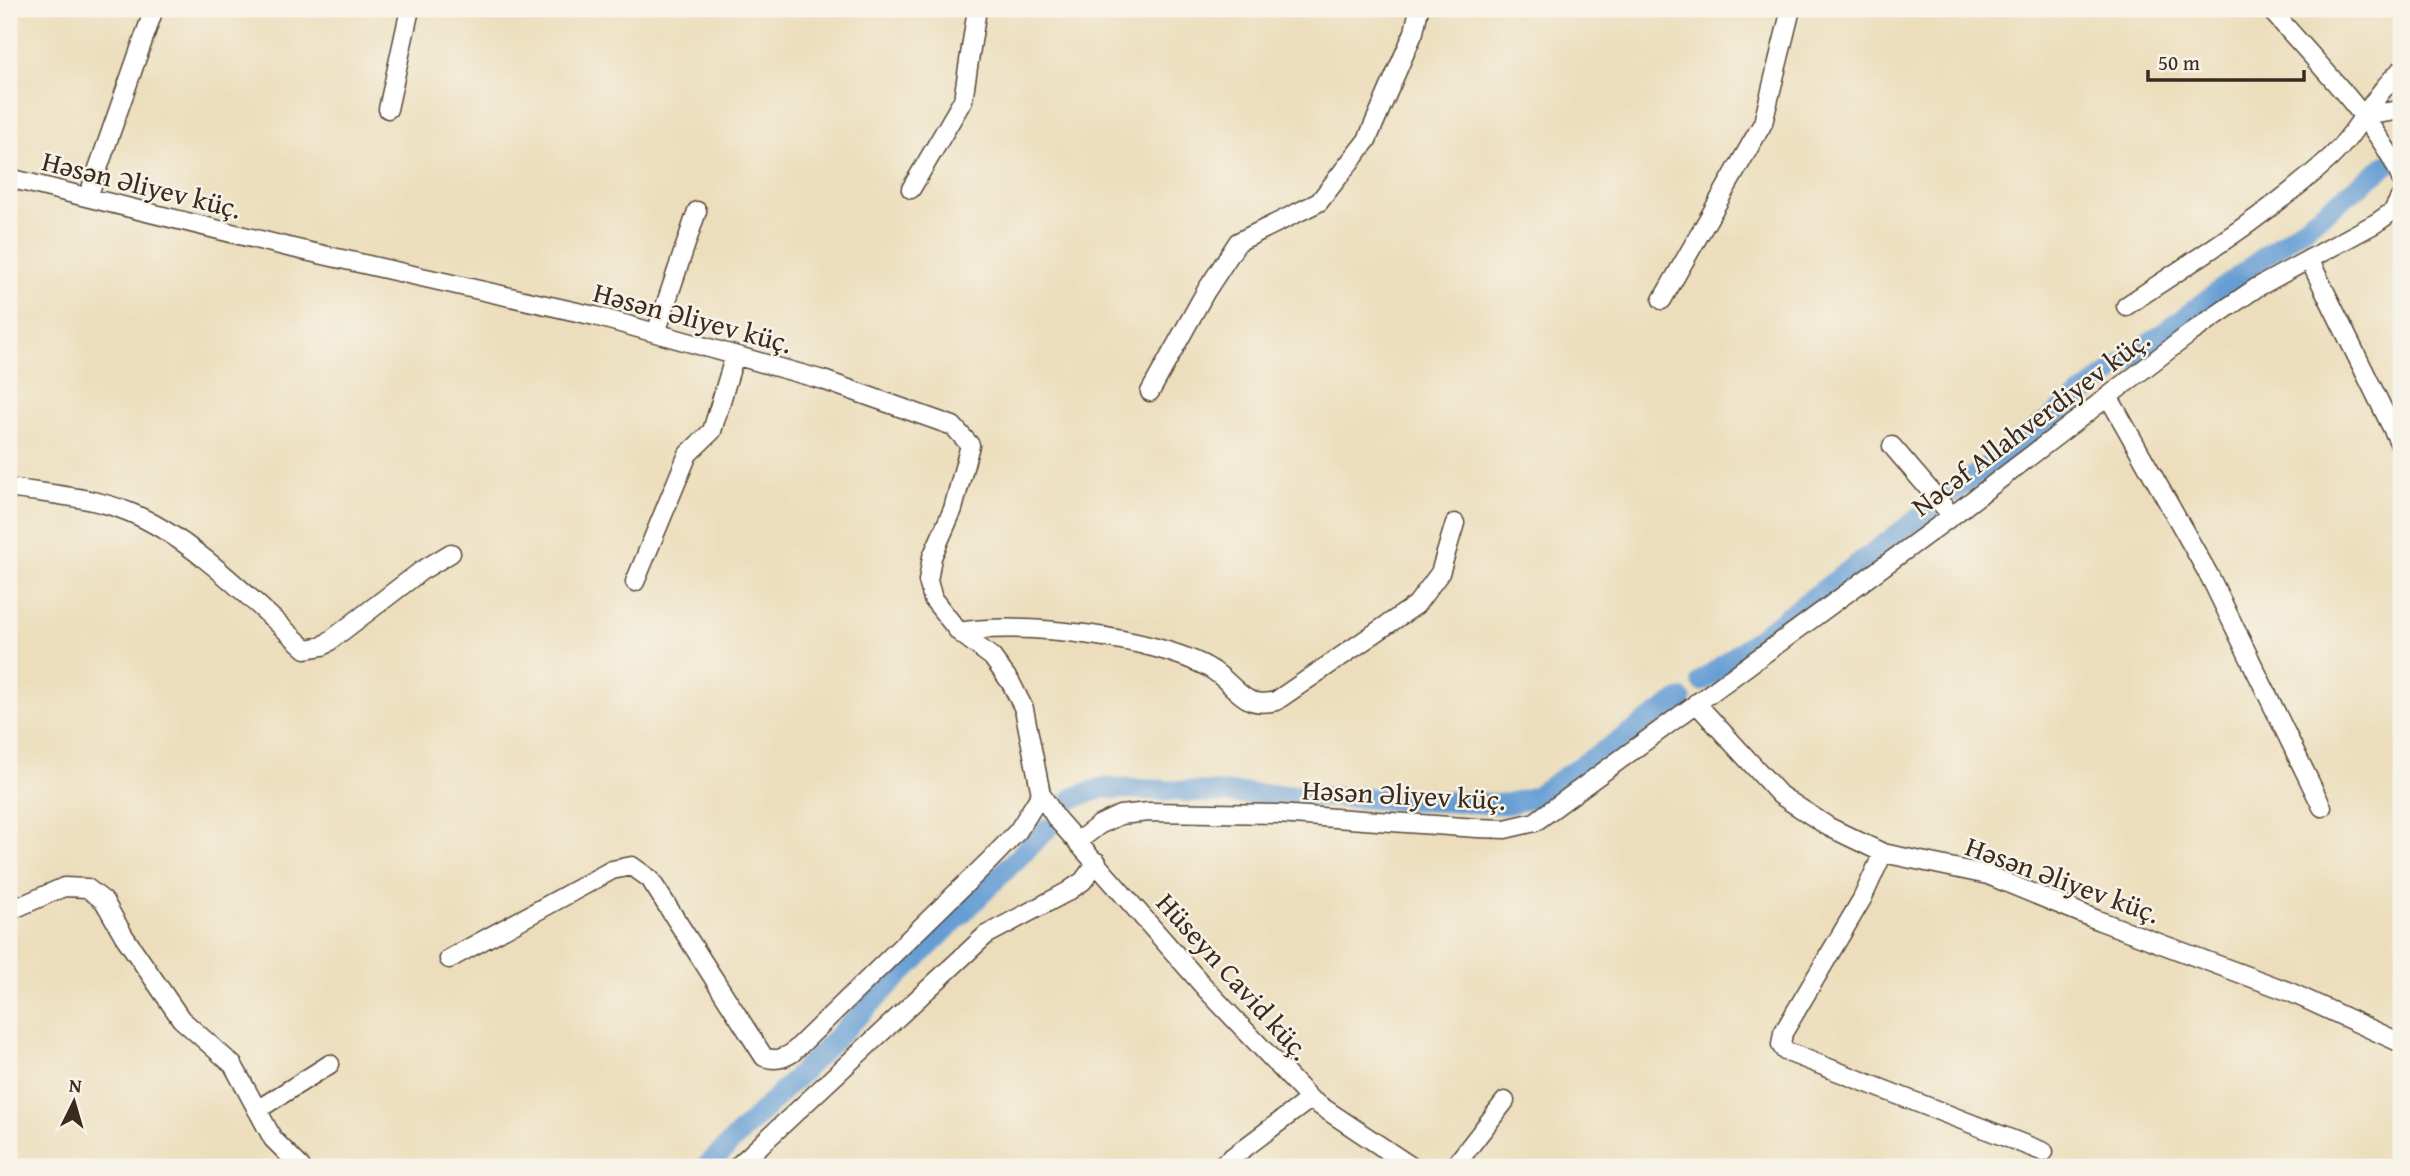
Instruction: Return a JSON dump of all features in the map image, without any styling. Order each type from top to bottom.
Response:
[{"type":"street","points":[[88,197],[154,9]]},
{"type":"street","points":[[388,109],[410,9]]},
{"type":"street","points":[[911,188],[963,100],[976,9]]},
{"type":"street","points":[[1150,392],[1206,291],[1238,242],[1319,202],[1367,140],[1414,32],[1419,9]]},
{"type":"street","points":[[1662,300],[1763,123],[1791,9]]},
{"type":"street","points":[[2270,9],[2362,116],[2386,149],[2400,176]]},
{"type":"street","points":[[2126,306],[2241,230],[2298,186],[2333,155],[2401,70]]},
{"type":"street","points":[[2362,116],[2401,110]]},
{"type":"street","name":"Həsən Əliyev küç.","points":[[9,178],[656,333],[823,380],[953,426],[970,445],[953,509],[932,558],[928,581],[933,599],[959,632],[992,657],[1011,683],[1024,709],[1041,794]]},
{"type":"street","name":"Nəcəf Allahverdiyev küç.","points":[[1696,702],[1952,516],[2203,324],[2256,288],[2393,211],[2401,196]]},
{"type":"street","points":[[656,333],[696,211]]},
{"type":"street","points":[[2309,259],[2401,446]]},
{"type":"street","points":[[635,582],[688,454],[712,431],[735,355]]},
{"type":"street","points":[[2108,396],[2210,577],[2322,807]]},
{"type":"street","points":[[1892,446],[1952,516]]},
{"type":"street","points":[[9,488],[128,511],[163,529],[242,591],[306,649],[323,646],[421,571],[451,553]]},
{"type":"street","points":[[959,632],[986,627],[1052,631],[1144,645],[1209,668],[1247,699],[1260,705],[1276,701],[1416,605],[1440,573],[1455,523]]},
{"type":"street","name":"Həsən Əliyev küç.","points":[[1078,841],[1099,825],[1120,815],[1149,812],[1278,814],[1505,829],[1535,822],[1696,702],[1780,794],[1829,827],[1883,853],[1988,874],[2100,921],[2290,992],[2401,1043]]},
{"type":"street","points":[[449,959],[612,870],[632,866],[650,879],[764,1056],[772,1060],[782,1058],[792,1053],[989,861],[1018,831],[1041,794]]},
{"type":"street","name":"Hüseyn Cavid küç.","points":[[1041,794],[1056,818],[1206,989],[1310,1099],[1412,1167]]},
{"type":"street","points":[[1883,853],[1862,899],[1783,1033],[1781,1045],[1785,1051],[2044,1152]]},
{"type":"street","points":[[737,1167],[986,935],[1067,892],[1083,881],[1097,862]]},
{"type":"street","points":[[9,911],[64,887],[86,888],[104,901],[124,936],[181,1019],[233,1065],[273,1139],[301,1167]]},
{"type":"street","points":[[257,1110],[330,1064]]},
{"type":"street","points":[[1219,1167],[1310,1099]]},
{"type":"street","points":[[1454,1167],[1504,1101]]},
{"type":"waterway","points":[[1953,492],[2401,154]]},
{"type":"waterway","points":[[1702,681],[1930,510]]},
{"type":"waterway","points":[[1073,798],[1102,788],[1506,804],[1535,797],[1681,699]]},
{"type":"waterway","points":[[706,1167],[1047,829]]}]
